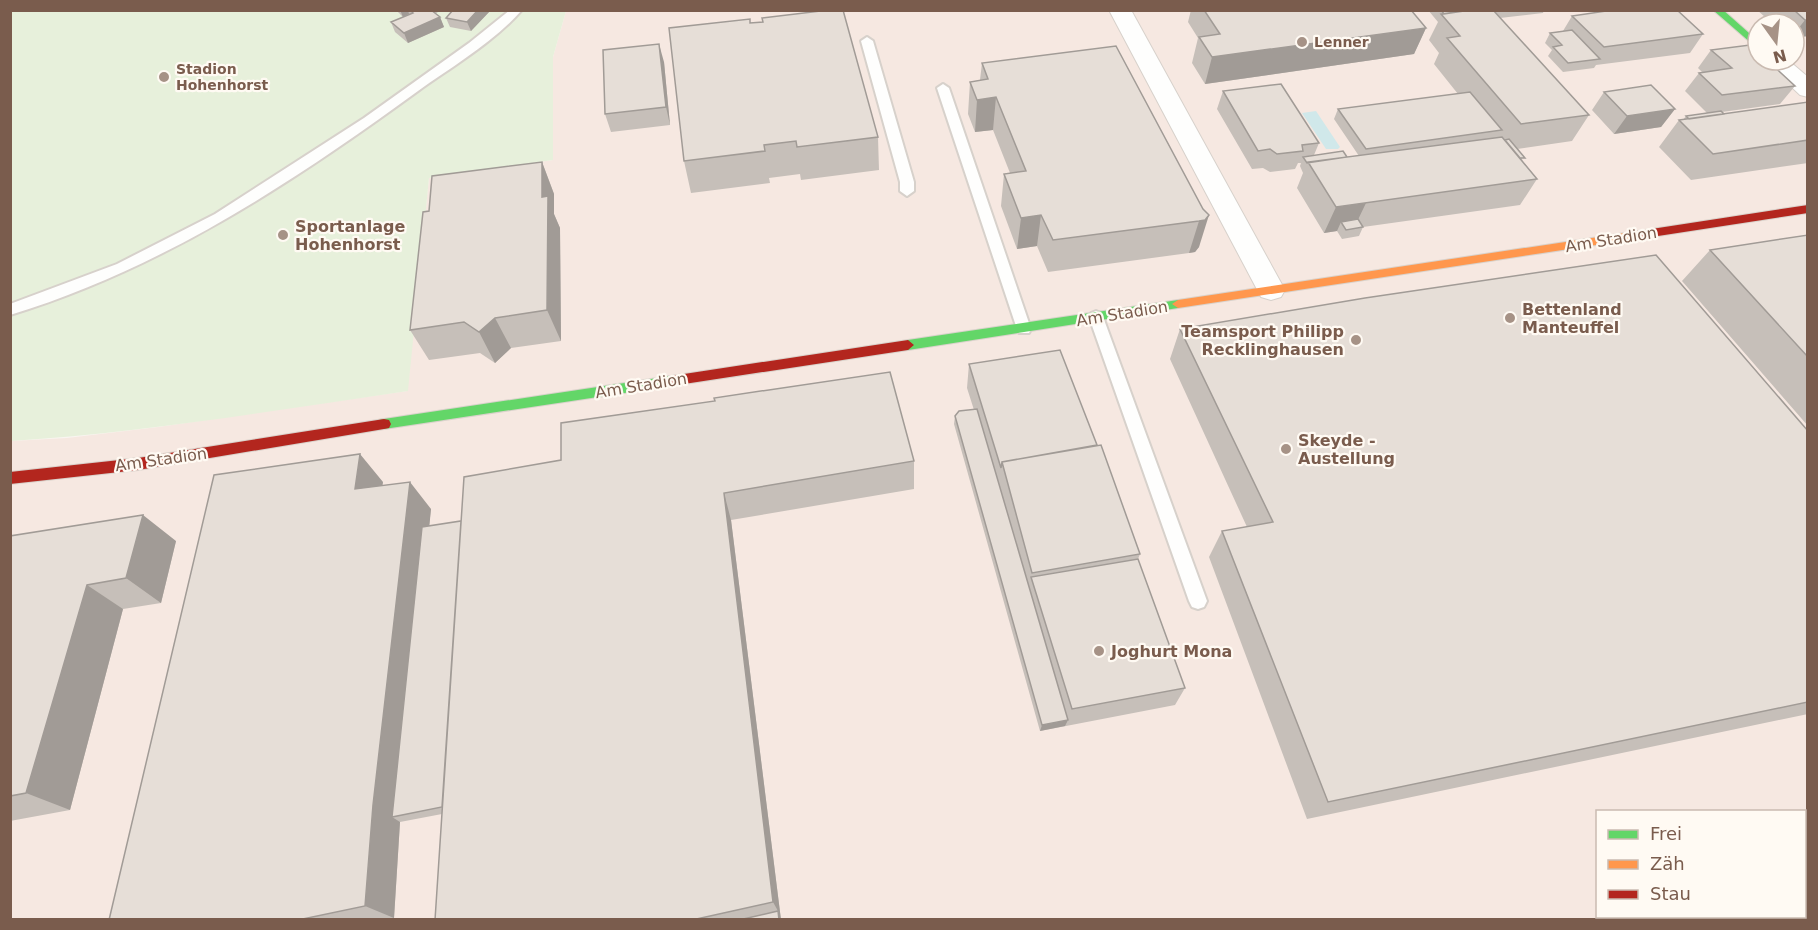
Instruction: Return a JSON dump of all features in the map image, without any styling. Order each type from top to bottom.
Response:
[{"type":"street","points":[[1120,10],[1271,290]]},
{"type":"street","points":[[1717,10],[1746,35]]},
{"type":"street","points":[[1787,72],[1808,90]]},
{"type":"street","name":"Am Stadion","points":[[10,478],[138,464],[427,417],[1808,209]]},
{"type":"lane","points":[[10,310],[83,284],[158,251],[260,194],[370,119],[494,30],[517,10]]},
{"type":"lane","points":[[867,41],[907,182],[907,191]]},
{"type":"lane","points":[[943,88],[1024,328]]},
{"type":"lane","points":[[1096,318],[1198,602]]},
{"type":"shaded area","points":[[566,11],[1807,11],[1807,919],[11,920],[11,441],[67,438],[158,427],[407,391],[429,178],[553,160],[553,57]]},
{"type":"green space","name":"Sportanlage Hohenhorst","points":[[11,11],[566,11],[553,57],[553,160],[429,178],[408,391],[160,427],[11,441]]},
{"type":"water","points":[[1316,111],[1340,147],[1338,149],[1326,149],[1302,113]]},
{"type":"building","points":[[410,10],[431,10],[440,17],[404,33],[391,22],[413,13]]},
{"type":"building","points":[[453,10],[478,10],[467,22],[446,18]]},
{"type":"building","points":[[843,10],[878,137],[797,147],[796,141],[764,145],[765,151],[684,161],[669,28],[750,19],[750,23],[763,22],[762,18]]},
{"type":"building","points":[[1204,10],[1411,10],[1426,28],[1212,57],[1199,37],[1220,34]]},
{"type":"building","points":[[1441,10],[1471,10],[1444,14]]},
{"type":"building","points":[[1493,10],[1589,115],[1521,124],[1447,38],[1460,36],[1441,14]]},
{"type":"building","points":[[1613,10],[1677,10],[1703,34],[1604,47],[1572,16]]},
{"type":"building","points":[[1794,10],[1808,10],[1808,20],[1806,20],[1806,12]]},
{"type":"building","points":[[1572,30],[1600,59],[1568,63],[1553,47],[1562,45],[1550,33]]},
{"type":"building","points":[[659,44],[666,107],[605,114],[603,50]]},
{"type":"building","points":[[1116,46],[1203,209],[1209,215],[1205,220],[1199,221],[1053,240],[1041,215],[1021,218],[1004,174],[1026,171],[996,97],[977,100],[970,82],[988,79],[982,63]]},
{"type":"building","points":[[1746,46],[1746,72],[1780,72],[1795,86],[1722,95],[1699,73],[1732,68],[1711,50]]},
{"type":"building","points":[[1281,84],[1319,143],[1302,145],[1303,151],[1277,154],[1270,149],[1258,151],[1223,91]]},
{"type":"building","points":[[1651,85],[1675,109],[1627,116],[1604,92]]},
{"type":"building","points":[[1470,92],[1502,130],[1366,149],[1338,109]]},
{"type":"building","points":[[1808,102],[1808,140],[1713,154],[1679,120]]},
{"type":"building","points":[[1721,111],[1724,114],[1689,119],[1686,116]]},
{"type":"building","points":[[1502,137],[1537,179],[1336,207],[1308,162]]},
{"type":"building","points":[[1509,139],[1525,158],[1520,158],[1505,140]]},
{"type":"building","points":[[1343,151],[1347,157],[1307,163],[1303,157]]},
{"type":"building","points":[[542,162],[542,197],[548,196],[547,310],[495,318],[479,332],[464,322],[410,330],[423,212],[429,211],[432,176]]},
{"type":"building","points":[[1358,219],[1363,227],[1346,230],[1341,222]]},
{"type":"building","points":[[1808,235],[1808,357],[1710,250]]},
{"type":"building","points":[[1656,255],[1808,431],[1808,702],[1328,802],[1222,531],[1273,522],[1180,329],[1365,298]]},
{"type":"building","points":[[1060,350],[1097,445],[1002,462],[1001,468],[969,364]]},
{"type":"building","points":[[890,372],[914,461],[724,493],[773,902],[692,920],[435,920],[464,477],[561,460],[561,423],[715,401],[714,398]]},
{"type":"building","points":[[977,409],[1068,720],[1042,725],[955,416],[959,411]]},
{"type":"building","points":[[1101,445],[1140,554],[1032,573],[1002,462]]},
{"type":"building","points":[[360,454],[355,489],[410,482],[373,805],[365,906],[298,920],[109,920],[214,475]]},
{"type":"building","points":[[143,515],[126,578],[87,585],[26,793],[10,796],[10,536]]},
{"type":"building","points":[[461,521],[442,807],[392,817],[422,527]]},
{"type":"building","name":"Joghurt Mona","points":[[1138,559],[1185,688],[1072,709],[1031,577]]},
{"type":"building","points":[[778,911],[779,920],[739,920]]},
{"type":"traffic: fast","points":[[1717,10],[1746,35]]},
{"type":"traffic: fast","points":[[908,345],[1178,304]]},
{"type":"traffic: fast","points":[[384,424],[671,381]]},
{"type":"traffic: slow","points":[[1178,304],[1645,234]]},
{"type":"traffic: jam","points":[[1645,234],[1808,209]]},
{"type":"traffic: jam","points":[[671,381],[908,345]]},
{"type":"traffic: jam","points":[[10,478],[138,464],[384,424]]},
{"type":"place","name":"Lenner","points":[[1302,42]]},
{"type":"place","name":"Stadion Hohenhorst","points":[[164,77]]},
{"type":"place","name":"Sportanlage Hohenhorst","points":[[283,235]]},
{"type":"place","name":"Bettenland Manteuffel","points":[[1510,318]]},
{"type":"place","name":"Teamsport Philipp Recklinghausen","points":[[1356,340]]},
{"type":"place","name":"Skeyde - Austellung","points":[[1286,449]]},
{"type":"place","name":"Joghurt Mona","points":[[1099,651]]}]
